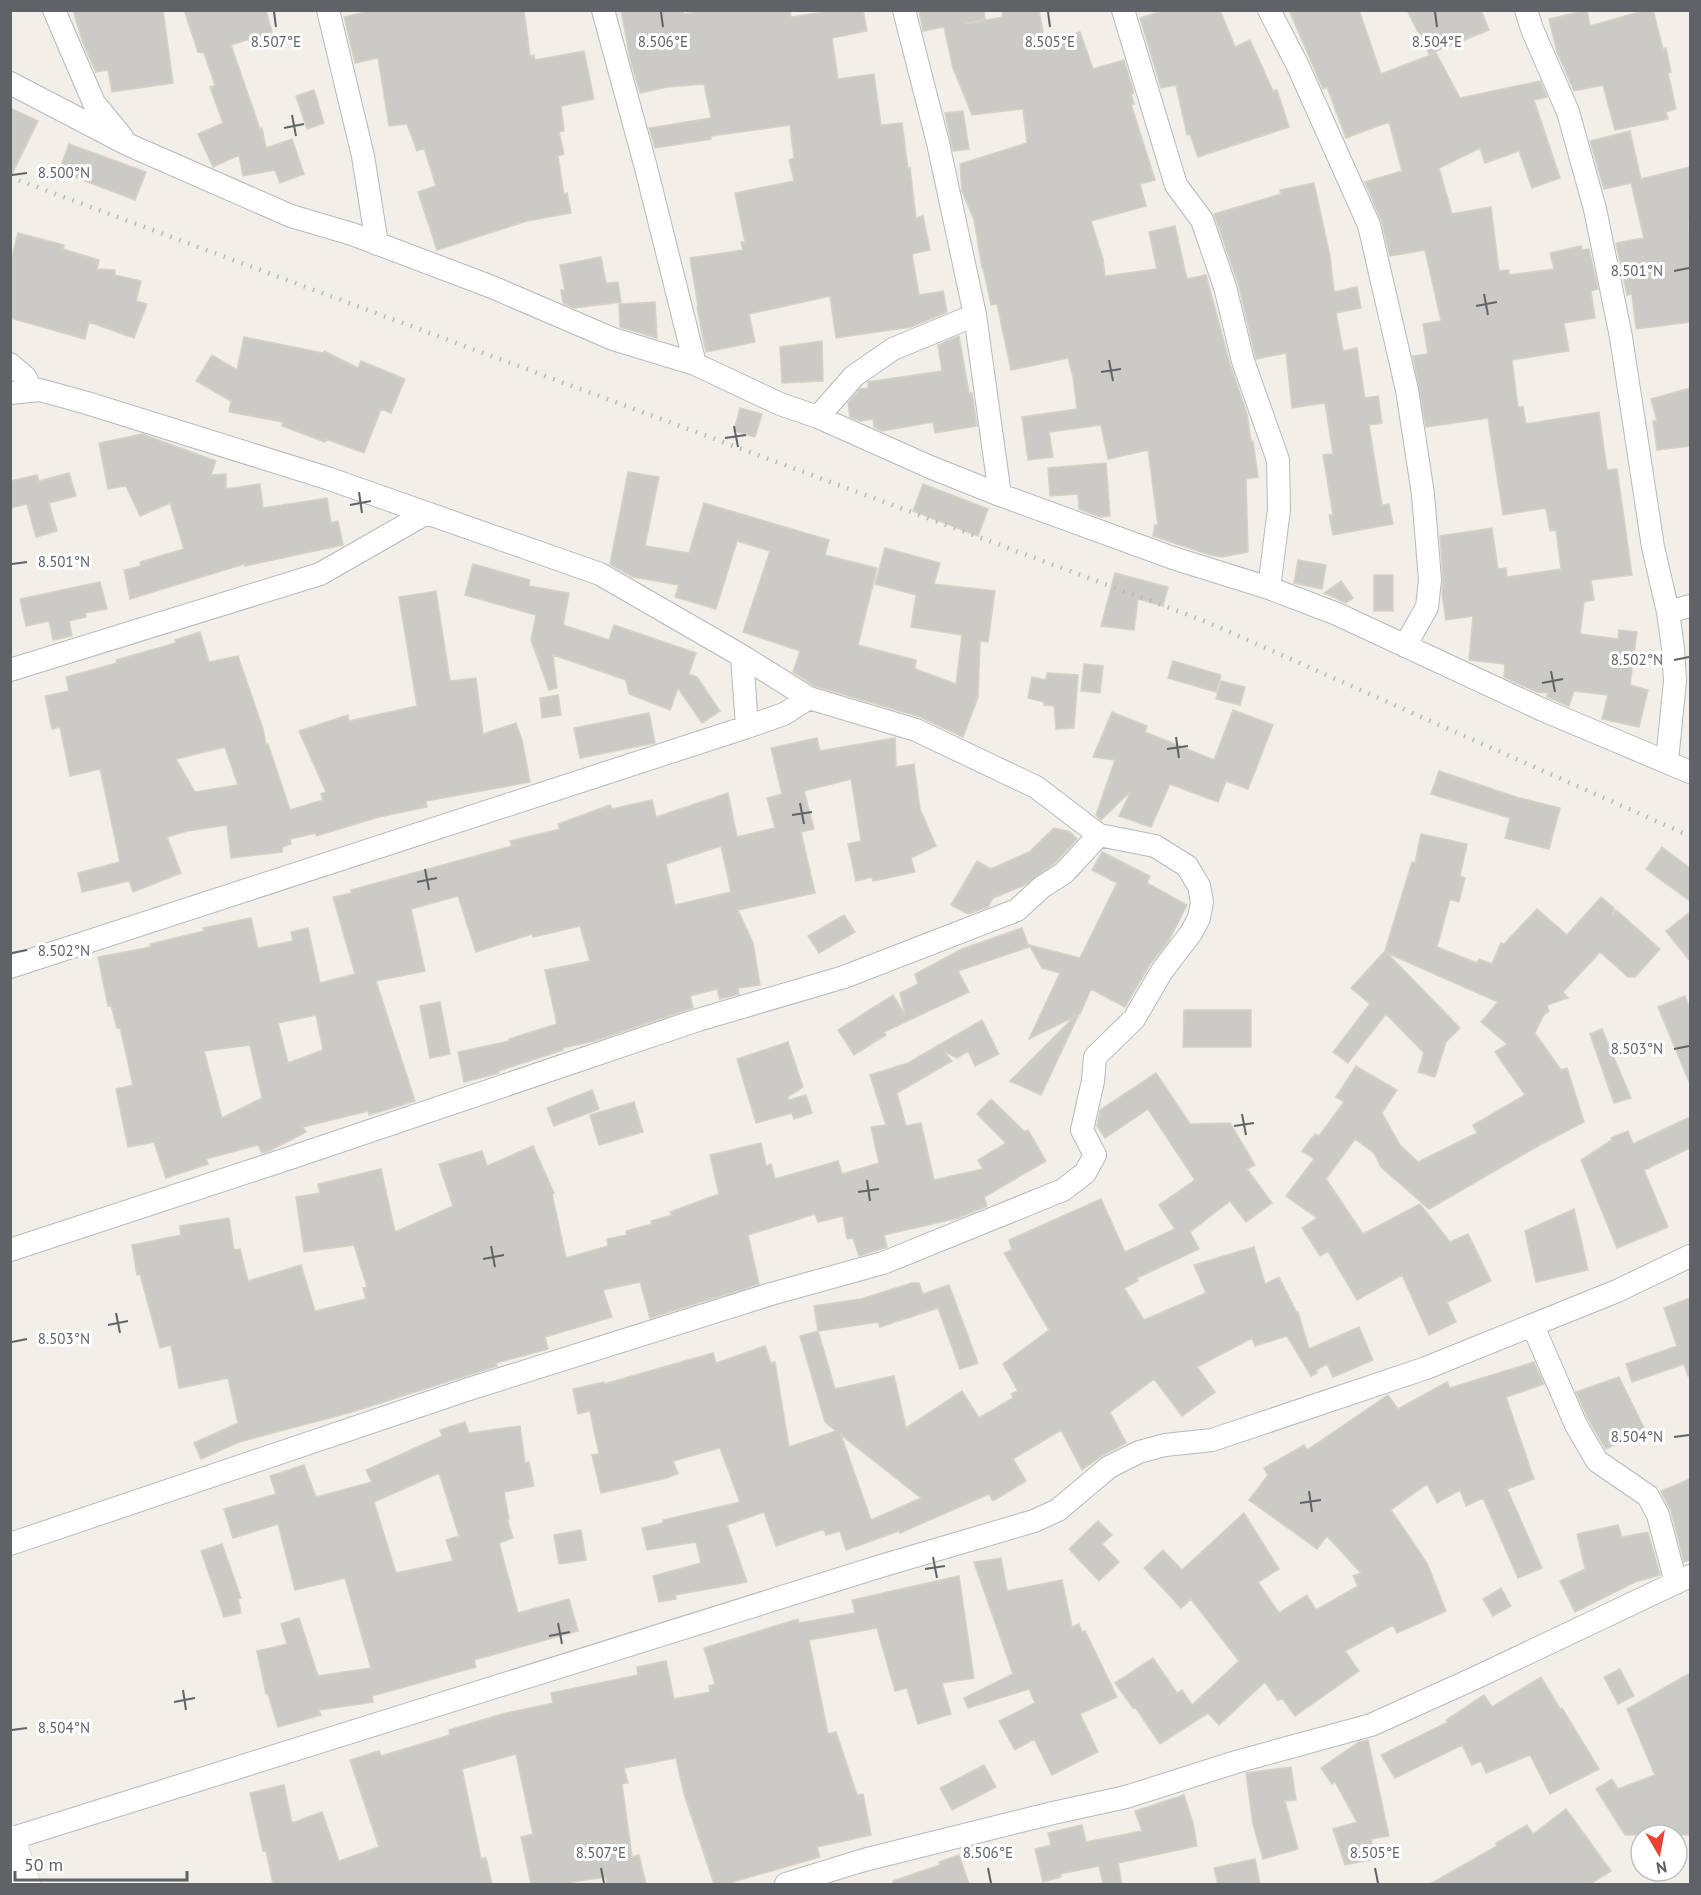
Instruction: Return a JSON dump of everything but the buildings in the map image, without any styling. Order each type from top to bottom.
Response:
[{"type":"street","points":[[54,10],[94,103],[129,145]]},
{"type":"street","points":[[328,10],[363,156],[377,244]]},
{"type":"street","points":[[603,10],[695,364]]},
{"type":"street","points":[[904,10],[938,143],[975,315],[1000,495]]},
{"type":"street","points":[[1123,10],[1176,185],[1202,220],[1225,287],[1242,361],[1278,460],[1279,509],[1269,588]]},
{"type":"street","points":[[1269,10],[1297,64],[1369,225],[1407,390],[1423,494],[1430,580],[1427,607],[1405,646]]},
{"type":"street","points":[[1526,10],[1568,112],[1594,209],[1621,337],[1653,547],[1668,612],[1675,681],[1667,761]]},
{"type":"street","points":[[10,83],[129,145],[291,216],[377,244],[492,287],[613,339],[695,364],[780,404],[818,417],[930,467],[1000,495],[1173,558],[1269,588],[1337,614],[1543,710],[1690,772]]},
{"type":"street","points":[[818,417],[854,376],[893,349],[975,315]]},
{"type":"street","points":[[10,364],[25,377],[21,392],[40,390],[87,403],[327,478],[600,574],[742,656],[808,698],[916,730],[1036,788],[1099,835],[1155,846],[1187,866],[1199,886],[1203,902],[1199,918],[1191,933],[1162,971],[1134,1019],[1095,1057],[1093,1081],[1082,1130],[1095,1155],[1085,1173],[1068,1187],[1039,1201],[883,1263],[771,1294],[469,1389],[10,1544]]},
{"type":"street","points":[[10,670],[320,574],[425,513]]},
{"type":"street","points":[[1668,612],[1690,606]]},
{"type":"street","points":[[742,656],[747,727]]},
{"type":"street","points":[[10,967],[747,727],[784,714],[808,698]]},
{"type":"street","points":[[10,1250],[286,1160],[698,1020],[844,977],[1017,910],[1042,887],[1064,873],[1099,835]]},
{"type":"street","points":[[24,1884],[10,1840],[881,1566],[1034,1521],[1059,1510],[1109,1467],[1139,1452],[1165,1445],[1212,1440],[1426,1368],[1617,1291],[1690,1256]]},
{"type":"street","points":[[786,1884],[864,1860],[1126,1797],[1236,1762],[1371,1725],[1683,1580],[1658,1515],[1648,1496],[1597,1461],[1576,1425],[1533,1326]]},
{"type":"railway","points":[[10,177],[1207,622],[1690,836]]}]
